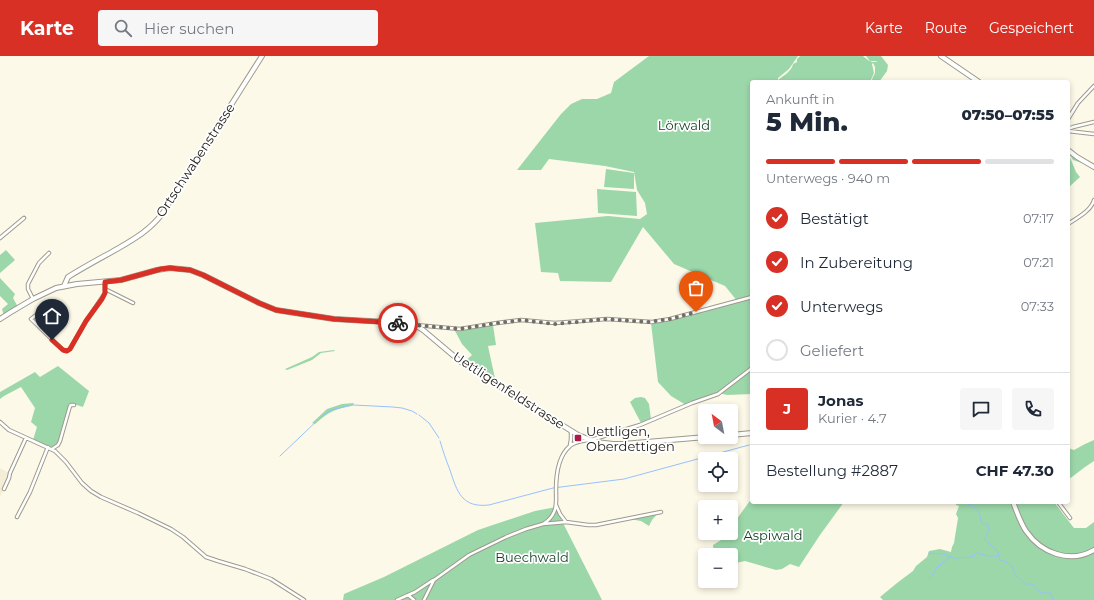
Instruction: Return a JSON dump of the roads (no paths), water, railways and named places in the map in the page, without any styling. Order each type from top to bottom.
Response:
[{"type":"main road","name":"Ortschwabenstrasse","points":[[64,286],[67,278],[146,231],[162,214],[262,56]]},
{"type":"main road","points":[[941,56],[977,80]]},
{"type":"main road","points":[[1070,151],[1094,167]]},
{"type":"main road","name":"Uettligenfeldstrasse","points":[[64,286],[121,280],[161,269],[170,268],[190,270],[276,310],[334,319],[414,325],[425,332],[472,370],[571,431],[590,440],[613,444],[623,444],[698,438]]},
{"type":"main road","points":[[71,285],[74,274]]},
{"type":"main road","points":[[0,319],[50,290],[64,286]]},
{"type":"main road","points":[[738,434],[750,433]]},
{"type":"main road","points":[[1014,504],[1025,530],[1041,547],[1055,554],[1069,557],[1082,555],[1094,550]]},
{"type":"street","points":[[1070,116],[1078,103],[1094,86]]},
{"type":"street","points":[[1070,128],[1073,126],[1094,122]]},
{"type":"street","points":[[1070,130],[1094,134]]},
{"type":"street","points":[[1070,223],[1093,205],[1094,200]]},
{"type":"street","points":[[0,238],[24,218]]},
{"type":"street","points":[[33,299],[28,289],[28,284],[39,263],[49,253]]},
{"type":"street","points":[[63,307],[40,312],[31,319],[63,350],[67,351],[70,349],[86,321],[102,299],[106,289],[105,282]]},
{"type":"street","points":[[106,289],[133,303]]},
{"type":"street","points":[[414,325],[460,329],[522,320],[555,324],[607,319],[652,322],[670,319],[750,299]]},
{"type":"street","points":[[425,332],[429,326]]},
{"type":"street","points":[[570,446],[640,425],[692,403],[718,394],[750,370]]},
{"type":"street","points":[[52,449],[58,445],[70,406],[71,404],[74,405]]},
{"type":"street","points":[[0,422],[9,430],[52,449],[66,462],[82,483],[101,497],[138,513],[177,533],[206,557],[246,569],[271,579],[304,600]]},
{"type":"street","points":[[543,524],[551,517],[555,510],[557,474],[561,459],[570,446],[571,431]]},
{"type":"street","points":[[4,489],[26,438]]},
{"type":"street","points":[[17,517],[30,492],[48,447]]},
{"type":"street","points":[[556,504],[560,514],[566,522]]},
{"type":"street","points":[[1060,504],[1070,518]]},
{"type":"street","points":[[397,600],[434,580],[476,550],[521,531],[543,524],[566,522],[596,525],[661,512]]},
{"type":"street","points":[[424,600],[434,580]]},
{"type":"street","points":[[408,595],[414,600]]},
{"type":"waterway","points":[[280,456],[321,417],[329,411],[335,409],[353,405],[393,407],[402,408],[417,414]]},
{"type":"waterway","points":[[419,415],[429,423],[439,438]]},
{"type":"waterway","points":[[440,441],[458,492],[472,504],[480,505],[489,505],[553,488],[624,479],[749,445]]},
{"type":"waterway","points":[[968,504],[979,512],[982,524],[986,523],[989,528],[985,540],[997,551],[1000,560],[1011,565],[1015,574],[1025,584],[1033,584],[1041,593],[1051,593],[1053,600]]},
{"type":"waterway","points":[[929,553],[943,554],[954,558],[972,557],[976,553],[997,556]]},
{"type":"waterway","points":[[929,579],[937,568],[950,557]]},
{"type":"place","name":"Uettligen, Oberdettigen","points":[[578,438]]},
{"type":"park label","name":"Lörwald","points":[[684,125]]},
{"type":"park label","name":"Aspiwald","points":[[773,535]]},
{"type":"park label","name":"Buechwald","points":[[532,557]]}]
